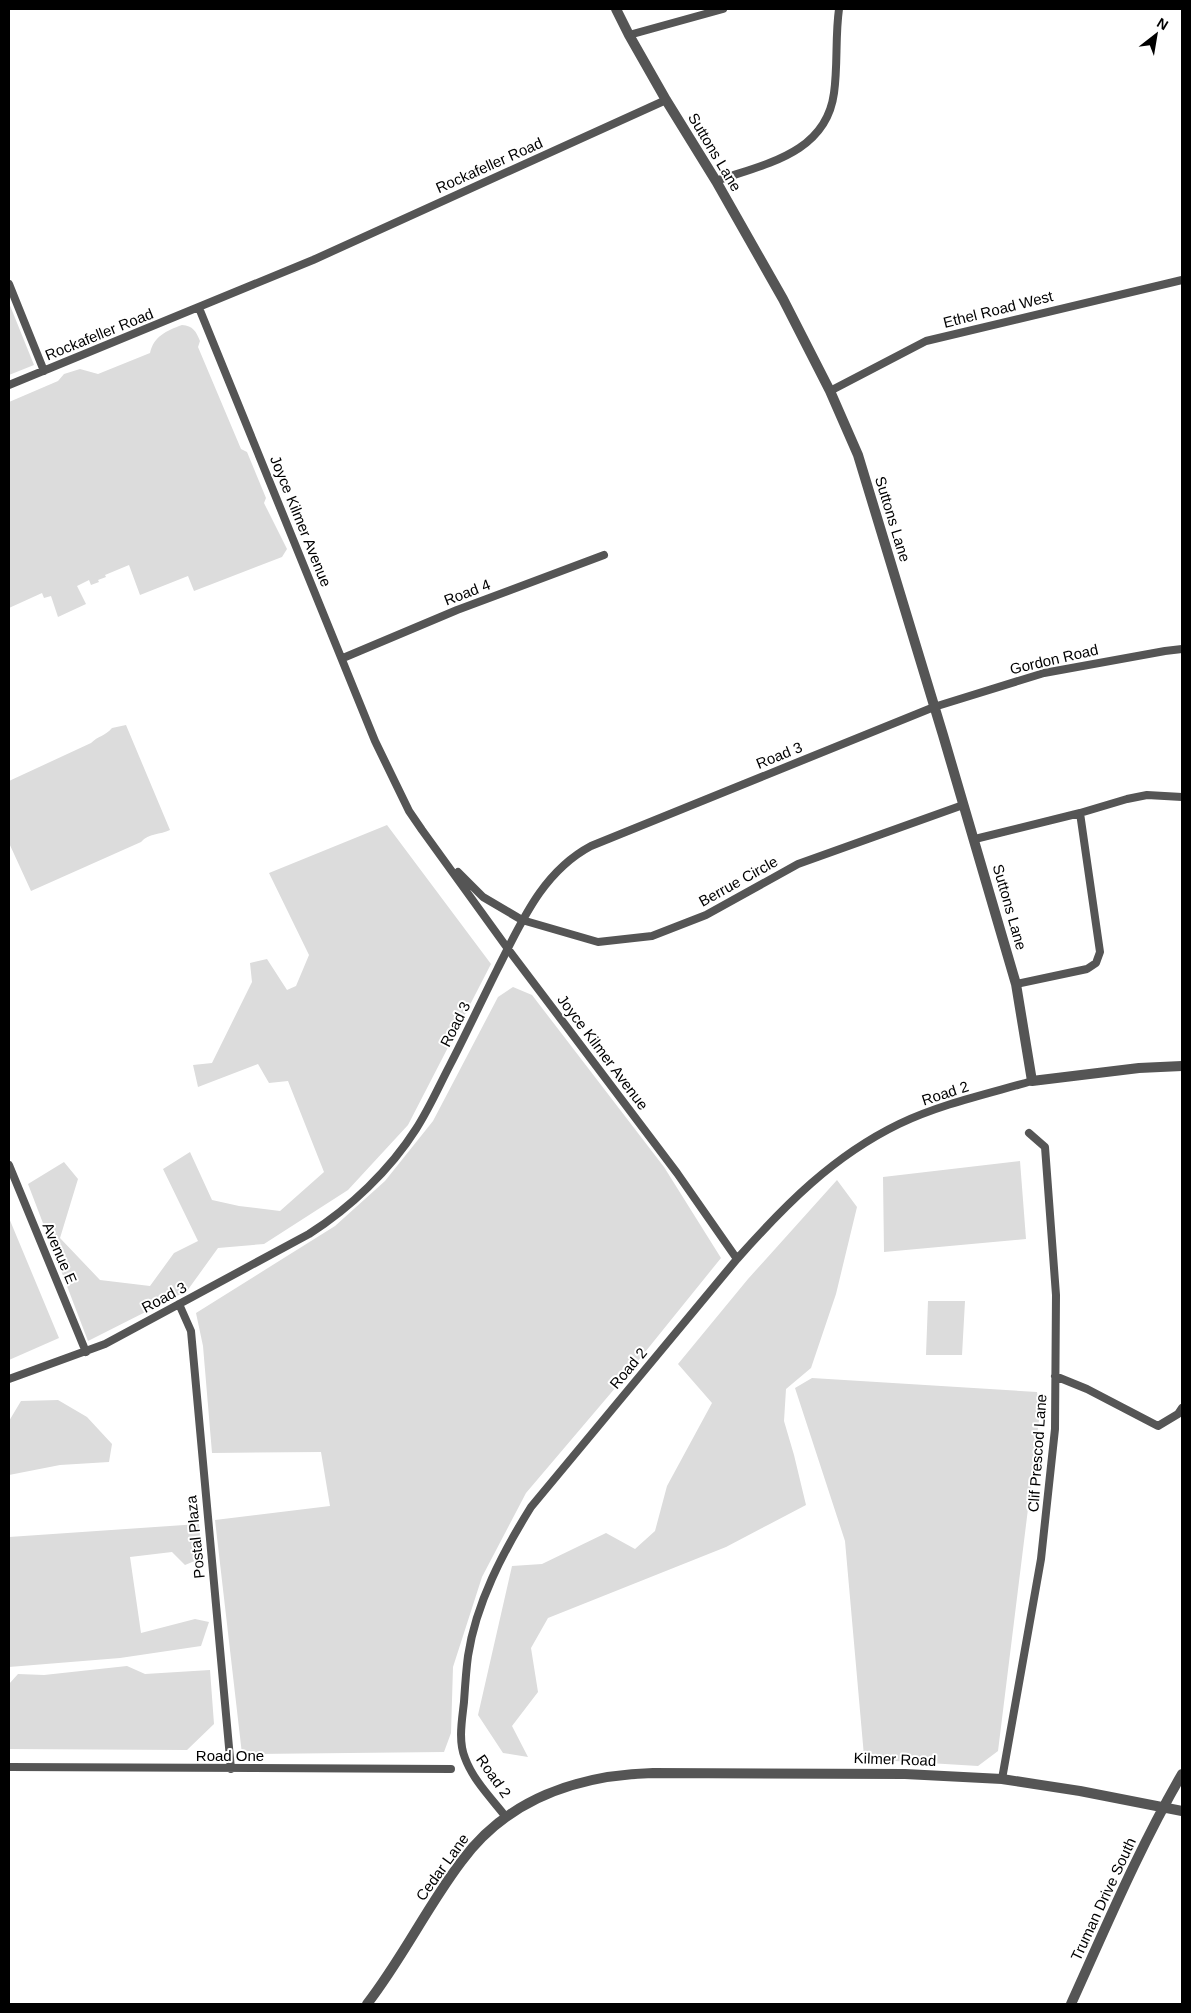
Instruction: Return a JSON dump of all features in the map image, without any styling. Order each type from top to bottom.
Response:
[{"type":"street","name":"Suttons Lane","points":[[616,9],[666,100],[716,181],[782,299],[830,391],[858,455],[963,805],[975,839],[1016,984],[1032,1081]]},
{"type":"street","points":[[629,35],[722,9]]},
{"type":"street","points":[[716,181],[785,157],[800,148],[816,133],[827,118],[834,92],[839,9]]},
{"type":"street","name":"Rockafeller Road","points":[[9,385],[199,308],[323,255],[666,100]]},
{"type":"street","name":"Ethel Road West","points":[[830,391],[926,341],[1182,280]]},
{"type":"street","points":[[9,284],[44,371]]},
{"type":"street","name":"Joyce Kilmer Avenue","points":[[199,308],[376,741],[409,811],[508,949],[671,1164],[737,1259]]},
{"type":"street","name":"Road 4","points":[[343,658],[458,610],[604,555]]},
{"type":"street","name":"Gordon Road","points":[[934,707],[1044,673],[1182,649]]},
{"type":"street","name":"Road 3","points":[[9,1379],[105,1344],[326,1224],[354,1200],[381,1174],[416,1130],[522,920],[544,886],[572,856],[590,846],[934,707]]},
{"type":"street","points":[[975,839],[1080,813],[1127,798],[1147,795],[1182,797]]},
{"type":"street","name":"Berrue Circle","points":[[522,920],[598,942],[652,936],[706,915],[798,864],[963,805]]},
{"type":"street","points":[[1016,984],[1087,969],[1096,963],[1100,952],[1080,813]]},
{"type":"street","name":"Joyce Kilmer Avenue","points":[[446,861],[484,897],[522,920]]},
{"type":"street","points":[[1032,1081],[1139,1068],[1182,1066]]},
{"type":"street","name":"Road 2","points":[[506,1817],[478,1781],[465,1759],[461,1742],[468,1656],[474,1629],[493,1577],[515,1533],[541,1493],[737,1259],[771,1220],[804,1188],[834,1163],[866,1142],[899,1124],[931,1110],[1032,1081]]},
{"type":"street","name":"Clif Prescod Lane","points":[[1002,1779],[1041,1558],[1055,1429],[1056,1295],[1044,1147],[1029,1133]]},
{"type":"street","name":"Avenue E","points":[[9,1165],[86,1352]]},
{"type":"street","name":"Postal Plaza","points":[[180,1304],[191,1331],[231,1769]]},
{"type":"street","points":[[1055,1376],[1087,1389],[1158,1426],[1178,1414],[1182,1408]]},
{"type":"street","name":"Road One","points":[[9,1767],[451,1770]]},
{"type":"street","name":"Kilmer Road","points":[[603,1777],[637,1773],[744,1772],[911,1774],[1002,1779],[1163,1806],[1182,1811]]},
{"type":"street","name":"Truman Drive South","points":[[1071,2004],[1163,1806],[1182,1774]]},
{"type":"street","name":"Cedar Lane","points":[[367,2004],[387,1979],[461,1861],[479,1840],[506,1817],[534,1799],[558,1788],[603,1777]]},
{"type":"shaded area","points":[[9,303],[34,365],[9,375]]},
{"type":"shaded area","points":[[182,325],[191,328],[199,337],[198,347],[241,449],[247,452],[266,498],[264,503],[287,549],[282,557],[194,591],[188,576],[140,595],[129,565],[105,575],[106,577],[98,580],[99,582],[91,585],[89,580],[77,586],[86,604],[58,617],[51,596],[44,598],[42,593],[9,608],[9,402],[58,381],[64,374],[80,369],[98,374],[150,353],[154,342],[158,338]]},
{"type":"shaded area","points":[[126,725],[170,830],[148,837],[141,842],[31,891],[9,843],[9,781],[91,743],[112,728]]},
{"type":"shaded area","points":[[387,825],[491,964],[408,1125],[348,1190],[264,1244],[218,1248],[187,1291],[88,1341],[28,1184],[64,1162],[78,1179],[60,1238],[100,1280],[150,1286],[174,1253],[198,1241],[163,1169],[190,1152],[212,1200],[239,1206],[280,1211],[324,1172],[288,1081],[269,1083],[258,1064],[198,1087],[193,1065],[212,1063],[252,982],[250,963],[267,959],[287,990],[296,986],[309,955],[269,873]]},
{"type":"shaded area","points":[[513,987],[532,995],[664,1167],[721,1258],[633,1367],[526,1493],[482,1577],[453,1667],[451,1733],[444,1752],[242,1754],[215,1520],[330,1506],[321,1452],[212,1453],[203,1346],[196,1313],[335,1226],[385,1181],[433,1121],[498,997]]},
{"type":"shaded area","points":[[1020,1161],[1026,1239],[884,1252],[883,1177]]},
{"type":"shaded area","points":[[837,1180],[857,1207],[836,1294],[811,1368],[786,1389],[784,1421],[806,1505],[726,1547],[548,1618],[531,1648],[538,1692],[512,1726],[528,1757],[503,1753],[478,1715],[512,1566],[542,1564],[606,1533],[635,1549],[655,1531],[667,1486],[712,1403],[678,1364],[748,1279]]},
{"type":"shaded area","points":[[9,1218],[59,1338],[9,1360]]},
{"type":"shaded area","points":[[928,1301],[965,1301],[962,1355],[926,1355]]},
{"type":"shaded area","points":[[812,1378],[1037,1392],[1040,1412],[998,1751],[978,1766],[879,1760],[864,1756],[845,1541],[795,1388]]},
{"type":"shaded area","points":[[58,1400],[87,1417],[112,1444],[109,1462],[60,1465],[9,1475],[9,1421],[21,1401]]},
{"type":"shaded area","points":[[199,1524],[202,1558],[185,1565],[172,1552],[130,1557],[141,1633],[195,1619],[209,1622],[201,1646],[120,1658],[9,1667],[9,1537]]},
{"type":"shaded area","points":[[127,1666],[145,1674],[210,1670],[214,1724],[187,1750],[9,1749],[9,1684],[18,1674],[44,1675]]}]
